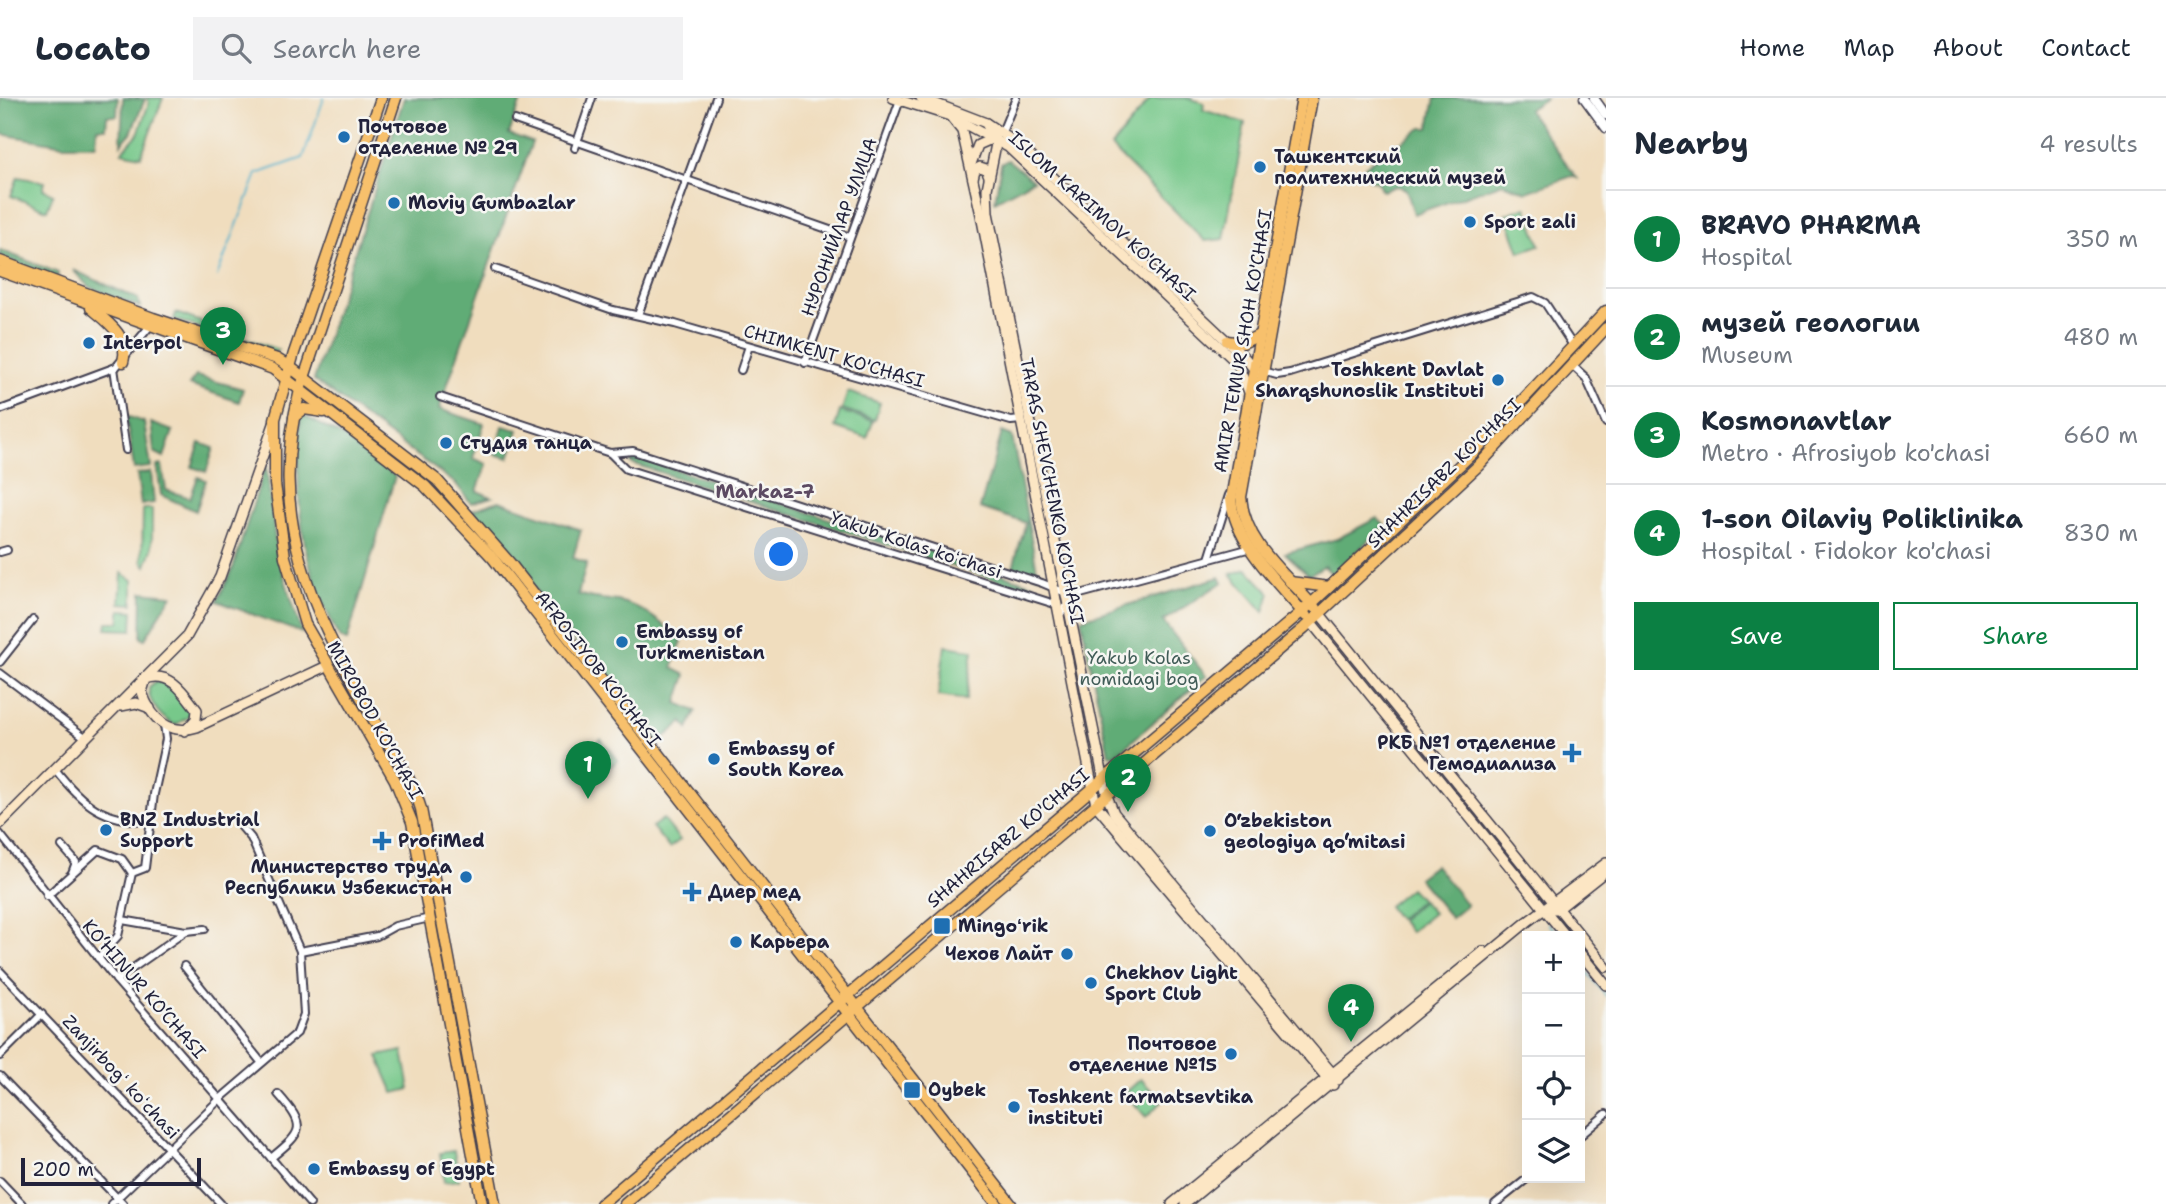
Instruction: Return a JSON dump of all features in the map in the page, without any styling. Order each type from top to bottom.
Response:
[{"type":"main road","name":"MIROBOD KO'CHASI","points":[[381,98],[294,353],[275,419],[276,497],[285,557],[305,624],[405,803],[415,834],[482,1200]]},
{"type":"main road","name":"MIROBOD KO'CHASI","points":[[396,98],[300,390],[291,424],[289,483],[296,544],[315,609],[340,659],[408,778],[421,809],[494,1199]]},
{"type":"main road","name":"ISLOM KARIMOV KO'CHASI","points":[[921,98],[986,123],[1260,371]]},
{"type":"main road","name":"AMIR TEMUR SHOH KO'CHASI","points":[[1303,98],[1259,335],[1260,371],[1249,392],[1231,490],[1235,519],[1302,611],[1562,931]]},
{"type":"main road","name":"AMIR TEMUR SHOH KO'CHASI","points":[[1312,98],[1260,371],[1241,493],[1244,516],[1255,547],[1320,614],[1606,967]]},
{"type":"main road","name":"ISLOM KARIMOV KO'CHASI","points":[[897,99],[998,135]]},
{"type":"main road","name":"TARAS SHEVCHENKO KO'CHASI","points":[[950,116],[962,131],[972,173],[1053,576],[1063,600],[1096,805],[1332,1079]]},
{"type":"main road","points":[[972,173],[977,147],[998,135]]},
{"type":"main road","name":"TARAS SHEVCHENKO KO'CHASI","points":[[998,135],[989,176],[988,213],[1063,600],[1107,796],[1114,813],[1332,1079]]},
{"type":"main road","points":[[994,154],[998,149],[1011,144]]},
{"type":"main road","name":"ISLOM KARIMOV KO'CHASI","points":[[1011,144],[1237,363],[1249,392]]},
{"type":"main road","points":[[972,173],[981,167],[989,176]]},
{"type":"main road","name":"AFROSIYOB KO'CHASI","points":[[0,261],[152,322],[290,367],[425,470],[468,512],[1011,1204]]},
{"type":"main road","name":"AFROSIYOB KO'CHASI","points":[[0,271],[85,304],[152,322]]},
{"type":"main road","points":[[85,304],[121,338],[125,350],[118,365]]},
{"type":"main road","name":"SHAHRISABZ KO'CHASI","points":[[601,1204],[847,993],[1311,604],[1442,484],[1606,311]]},
{"type":"main road","name":"SHAHRISABZ KO'CHASI","points":[[625,1204],[1320,614],[1478,466],[1606,328]]},
{"type":"main road","points":[[1227,341],[1242,343],[1259,335]]},
{"type":"main road","points":[[275,364],[294,353]]},
{"type":"main road","name":"AFROSIYOB KO'CHASI","points":[[290,367],[309,358]]},
{"type":"main road","name":"ISLOM KARIMOV KO'CHASI","points":[[1237,363],[1260,371]]},
{"type":"main road","name":"AFROSIYOB KO'CHASI","points":[[275,364],[300,390],[425,486],[482,545],[996,1204]]},
{"type":"main road","points":[[287,379],[304,378]]},
{"type":"main road","points":[[291,424],[296,413],[304,409],[316,409],[334,417]]},
{"type":"main road","points":[[0,824],[187,636],[216,584],[275,419]]},
{"type":"main road","points":[[1286,580],[1302,585],[1329,587]]},
{"type":"main road","points":[[146,679],[142,692],[150,708],[171,730],[185,731],[340,659]]},
{"type":"main road","points":[[146,679],[160,676],[169,680],[204,717],[214,718]]},
{"type":"main road","points":[[116,708],[133,702],[150,708]]},
{"type":"main road","points":[[185,731],[193,724],[197,710]]},
{"type":"main road","points":[[1097,757],[1105,766],[1116,769]]},
{"type":"main road","points":[[1557,906],[1606,863]]},
{"type":"main road","points":[[1185,1204],[1542,907],[1557,906],[1606,871]]},
{"type":"main road","points":[[1585,959],[1606,985]]},
{"type":"main road","points":[[1172,1204],[1332,1079]]},
{"type":"main road","points":[[469,1140],[476,1142],[482,1138]]},
{"type":"main road","points":[[482,1200],[486,1192],[494,1199]]},
{"type":"street","points":[[576,145],[592,98]]},
{"type":"street","points":[[638,316],[716,98]]},
{"type":"street","name":"TARAS SHEVCHENKO KO'CHASI","points":[[998,135],[1016,98]]},
{"type":"street","name":"НУРОНИЙЛАР УЛИЦА","points":[[805,363],[897,99]]},
{"type":"street","points":[[1590,99],[1606,115]]},
{"type":"street","points":[[1590,99],[1606,128]]},
{"type":"street","points":[[515,120],[576,145],[687,180],[850,237]]},
{"type":"street","name":"CHIMKENT KO'CHASI","points":[[495,269],[638,316],[1011,421],[1021,420]]},
{"type":"street","points":[[1260,371],[1290,373],[1533,297],[1545,303],[1574,347]]},
{"type":"street","points":[[0,410],[118,365],[152,322]]},
{"type":"street","points":[[741,370],[749,346]]},
{"type":"street","points":[[118,365],[126,450]]},
{"type":"street","points":[[1573,366],[1586,378],[1606,423]]},
{"type":"street","name":"Yakub Kolas koʻchasi","points":[[440,397],[610,453],[633,452],[1042,583],[1063,600]]},
{"type":"street","name":"Yakub Kolas koʻchasi","points":[[610,453],[626,469],[836,535],[1063,600]]},
{"type":"street","points":[[1209,559],[1231,490]]},
{"type":"street","points":[[836,535],[841,519]]},
{"type":"street","points":[[1063,600],[1255,547]]},
{"type":"street","points":[[1042,583],[1053,576]]},
{"type":"street","points":[[0,662],[33,620]]},
{"type":"street","points":[[0,673],[86,738]]},
{"type":"street","points":[[132,873],[145,867],[149,821],[166,739],[164,724]]},
{"type":"street","points":[[166,739],[185,731]]},
{"type":"street","points":[[55,769],[95,811],[128,822],[149,821]]},
{"type":"street","points":[[111,1204],[221,1098],[295,1035],[303,1021],[300,951],[251,838],[240,825]]},
{"type":"street","name":"KO‘HINUR KO‘CHASI","points":[[0,834],[97,958],[221,1098],[310,1204]]},
{"type":"street","points":[[62,846],[76,862],[71,875]]},
{"type":"street","points":[[47,896],[98,850],[122,859],[132,873],[122,920],[115,942],[97,958]]},
{"type":"street","points":[[300,951],[377,936],[395,926],[430,918]]},
{"type":"street","points":[[122,920],[186,931],[205,929]]},
{"type":"street","points":[[116,980],[186,931]]},
{"type":"street","points":[[184,966],[261,1062]]},
{"type":"street","name":"Zanjirbogʻ koʻchasi","points":[[0,971],[221,1204]]},
{"type":"street","points":[[0,1056],[42,1014]]},
{"type":"street","points":[[0,1076],[122,1204]]},
{"type":"street","points":[[271,1158],[295,1139],[299,1131],[296,1116],[278,1094]]},
{"type":"street","points":[[1585,1132],[1606,1114]]},
{"type":"street","points":[[0,1181],[22,1204]]},
{"type":"street","points":[[1495,1204],[1522,1183]]},
{"type":"green space","points":[[0,98],[118,98],[117,116],[107,116],[106,128],[97,128],[96,145],[64,145],[0,134]]},
{"type":"green space","points":[[123,98],[145,99],[131,133],[121,144]]},
{"type":"green space","points":[[147,98],[163,98],[141,156],[122,152],[138,134],[149,103]]},
{"type":"green space","points":[[404,98],[522,98],[509,134],[532,142],[439,409],[484,424],[473,458],[487,464],[477,491],[492,497],[471,503],[456,484],[314,380]]},
{"type":"green space","points":[[1151,98],[1188,98],[1204,103],[1203,110],[1245,123],[1224,239],[1205,241],[1111,147]]},
{"type":"green space","points":[[1435,98],[1546,98],[1528,110],[1577,178],[1572,176],[1527,192],[1503,183],[1414,214],[1406,189],[1396,186],[1382,191],[1377,181],[1368,179],[1365,166],[1422,128],[1429,128]]},
{"type":"green space","points":[[1008,160],[1033,180],[995,201],[1001,164]]},
{"type":"green space","points":[[18,177],[45,182],[43,189],[53,194],[47,210],[11,196]]},
{"type":"green space","points":[[1526,207],[1540,245],[1520,252],[1506,214]]},
{"type":"green space","points":[[0,250],[58,273],[58,276],[56,278],[0,256]]},
{"type":"green space","points":[[73,270],[138,299],[140,307],[89,287]]},
{"type":"green space","points":[[176,313],[279,350],[273,354],[174,319]]},
{"type":"green space","points":[[196,376],[243,389],[239,402],[189,385]]},
{"type":"green space","points":[[848,392],[880,403],[875,420],[842,409]]},
{"type":"green space","points":[[840,411],[873,421],[867,438],[835,427]]},
{"type":"green space","points":[[301,414],[349,440],[395,476],[347,641],[336,631],[318,592],[304,542],[298,466]]},
{"type":"green space","points":[[126,416],[144,422],[151,467],[134,469]]},
{"type":"green space","points":[[151,423],[173,431],[164,457],[154,452]]},
{"type":"green space","points":[[503,426],[518,430],[509,458],[494,454]]},
{"type":"green space","points":[[1002,432],[1012,436],[1038,575],[1013,567],[1026,523],[980,508]]},
{"type":"green space","points":[[200,443],[214,448],[206,472],[192,467]]},
{"type":"green space","points":[[633,456],[1035,585],[1033,592],[631,463]]},
{"type":"green space","points":[[266,464],[277,554],[302,633],[217,601],[232,571]]},
{"type":"green space","points":[[162,465],[166,490],[190,498],[198,477],[206,480],[196,511],[161,495],[157,466]]},
{"type":"green space","points":[[151,472],[154,503],[141,505],[137,474]]},
{"type":"green space","points":[[499,501],[581,530],[573,558],[587,563],[578,594],[630,604],[658,621],[682,641],[672,668],[686,675],[677,703],[696,711],[688,729],[683,722],[656,744],[472,510]]},
{"type":"green space","points":[[143,509],[152,509],[152,549],[146,566],[142,561]]},
{"type":"green space","points":[[1377,518],[1385,526],[1332,574],[1324,566],[1309,575],[1285,553],[1337,539]]},
{"type":"green space","points":[[1247,569],[1270,593],[1264,612],[1231,574]]},
{"type":"green space","points":[[122,573],[133,580],[133,604],[120,603]]},
{"type":"green space","name":"Yakub Kolas nomidagi bog","points":[[1220,577],[1223,582],[1163,621],[1206,676],[1115,756],[1109,755],[1081,619]]},
{"type":"green space","points":[[142,592],[172,595],[145,639],[141,638]]},
{"type":"green space","points":[[120,610],[133,611],[132,630],[106,629],[107,622],[120,622]]},
{"type":"green space","points":[[945,646],[973,650],[966,700],[938,696]]},
{"type":"green space","points":[[156,681],[168,685],[178,694],[186,704],[190,716],[175,725],[165,719],[150,698],[149,687]]},
{"type":"green space","points":[[601,739],[618,760],[607,769],[590,748]]},
{"type":"green space","points":[[663,819],[680,840],[669,848],[652,827]]},
{"type":"green space","points":[[1435,865],[1467,905],[1451,918],[1418,878]]},
{"type":"green space","points":[[1410,888],[1421,900],[1398,919],[1388,906]]},
{"type":"green space","points":[[1422,901],[1433,913],[1410,932],[1400,920]]},
{"type":"green space","points":[[403,1051],[410,1089],[394,1093],[378,1056]]},
{"type":"green space","points":[[1141,1079],[1162,1102],[1146,1117],[1125,1093]]},
{"type":"green space","points":[[454,1151],[459,1180],[444,1182],[440,1153]]},
{"type":"waterway","points":[[217,276],[257,174],[303,158],[324,98]]},
{"type":"waterway","points":[[1548,923],[1555,931]]},
{"type":"waterway","points":[[1585,969],[1606,996]]},
{"type":"place","name":"Почтовое отделение № 29","points":[[344,137]]},
{"type":"place","name":"Ташкентский политехнический музей","points":[[1260,167]]},
{"type":"place","name":"Moviy Gumbazlar","points":[[394,203]]},
{"type":"place","name":"Sport zali","points":[[1470,222]]},
{"type":"place","name":"Interpol","points":[[89,343]]},
{"type":"place","name":"Kosmonavtlar","points":[[223,365]]},
{"type":"place","name":"Toshkent Davlat Sharqshunoslik Instituti","points":[[1498,380]]},
{"type":"place","name":"Студия танца","points":[[446,443]]},
{"type":"place","name":"Embassy of Turkmenistan","points":[[622,642]]},
{"type":"place","name":"РКБ №1 отделение Гемодиализа","points":[[1572,753]]},
{"type":"place","name":"Embassy of South Korea","points":[[714,759]]},
{"type":"place","name":"BRAVO PHARMA","points":[[588,799]]},
{"type":"place","name":"музей геологии","points":[[1128,812]]},
{"type":"place","name":"BNZ Industrial Support","points":[[106,830]]},
{"type":"place","name":"O‘zbekiston geologiya qo‘mitasi","points":[[1210,831]]},
{"type":"place","name":"ProfiMed","points":[[382,841]]},
{"type":"place","name":"Министерство труда Республики Узбекистан","points":[[466,877]]},
{"type":"place","name":"Диер мед","points":[[692,892]]},
{"type":"place","name":"Mingoʻrik","points":[[942,926]]},
{"type":"place","name":"Карьера","points":[[736,942]]},
{"type":"place","name":"Чехов Лайт","points":[[1067,954]]},
{"type":"place","name":"Chekhov Light Sport Club","points":[[1091,983]]},
{"type":"place","name":"1-son Oilaviy Poliklinika","points":[[1351,1042]]},
{"type":"place","name":"Почтовое отделение №15","points":[[1231,1054]]},
{"type":"place","name":"Oybek","points":[[912,1090]]},
{"type":"place","name":"Toshkent farmatsevtika instituti","points":[[1014,1107]]},
{"type":"place","name":"Embassy of Egypt","points":[[314,1169]]},
{"type":"district","name":"Markaz-7","points":[[765,491]]}]
